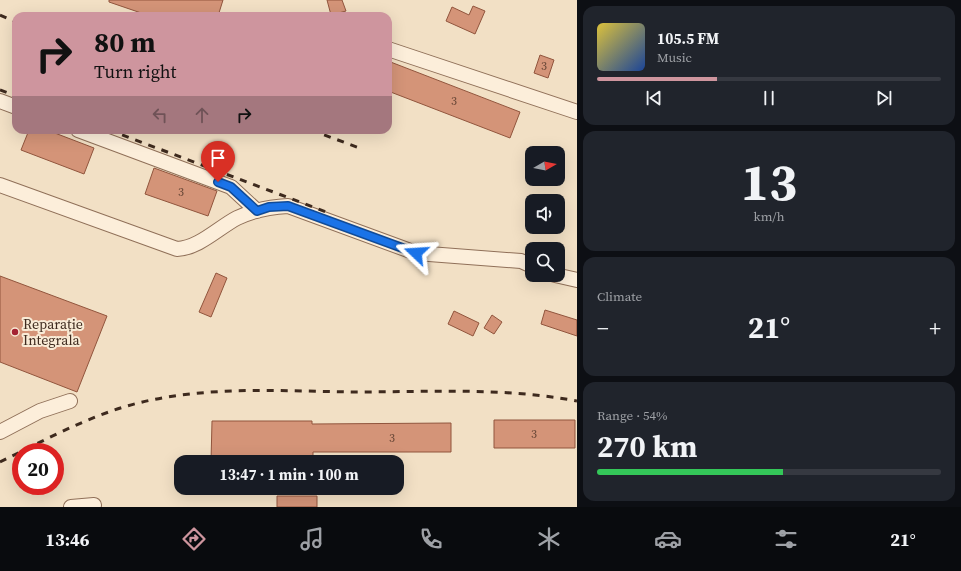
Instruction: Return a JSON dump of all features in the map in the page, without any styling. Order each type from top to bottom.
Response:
[{"type":"lane","points":[[392,50],[577,112]]},
{"type":"lane","points":[[0,101],[12,106]]},
{"type":"lane","points":[[89,134],[231,187],[257,211]]},
{"type":"lane","points":[[0,185],[177,249],[188,249],[238,218],[269,207],[288,206],[416,253],[521,261],[525,263]]},
{"type":"lane","points":[[565,277],[577,280]]},
{"type":"lane","points":[[0,432],[40,411],[70,401]]},
{"type":"lane","points":[[71,507],[94,505]]},
{"type":"building","points":[[109,0],[223,0],[219,12],[138,12],[109,2]]},
{"type":"building","points":[[327,0],[342,0],[346,11],[330,12]]},
{"type":"building","points":[[473,6],[485,11],[475,34],[446,21],[452,7],[469,15]]},
{"type":"building","points":[[540,55],[554,60],[548,78],[534,73]]},
{"type":"building","points":[[392,63],[520,112],[510,138],[392,93]]},
{"type":"building","points":[[27,134],[57,134],[94,148],[84,174],[21,150]]},
{"type":"building","points":[[154,168],[217,191],[208,216],[145,194]]},
{"type":"building","points":[[216,273],[227,278],[211,317],[199,312]]},
{"type":"building","points":[[0,276],[107,316],[77,392],[0,362]]},
{"type":"building","points":[[545,310],[577,320],[577,336],[541,324]]},
{"type":"building","points":[[454,311],[479,323],[473,336],[448,324]]},
{"type":"building","points":[[492,315],[502,322],[494,334],[484,328]]},
{"type":"building","points":[[494,420],[575,420],[575,448],[494,448]]},
{"type":"building","points":[[212,421],[312,421],[312,424],[451,423],[451,452],[313,452],[313,455],[211,455]]},
{"type":"building","points":[[277,496],[317,496],[317,507],[277,507]]},
{"type":"railway","points":[[0,15],[12,20]]},
{"type":"railway","points":[[0,90],[12,94]]},
{"type":"railway","points":[[120,134],[329,213]]},
{"type":"railway","points":[[322,134],[362,149]]},
{"type":"railway","points":[[0,462],[62,431],[111,411],[155,399],[211,392],[268,390],[353,392],[465,391],[521,394],[577,401]]},
{"type":"place","name":"Reparație Integrala","points":[[15,332]]},
{"type":"route","points":[[218,182],[231,187],[257,211],[269,207],[288,206],[416,253]]}]
